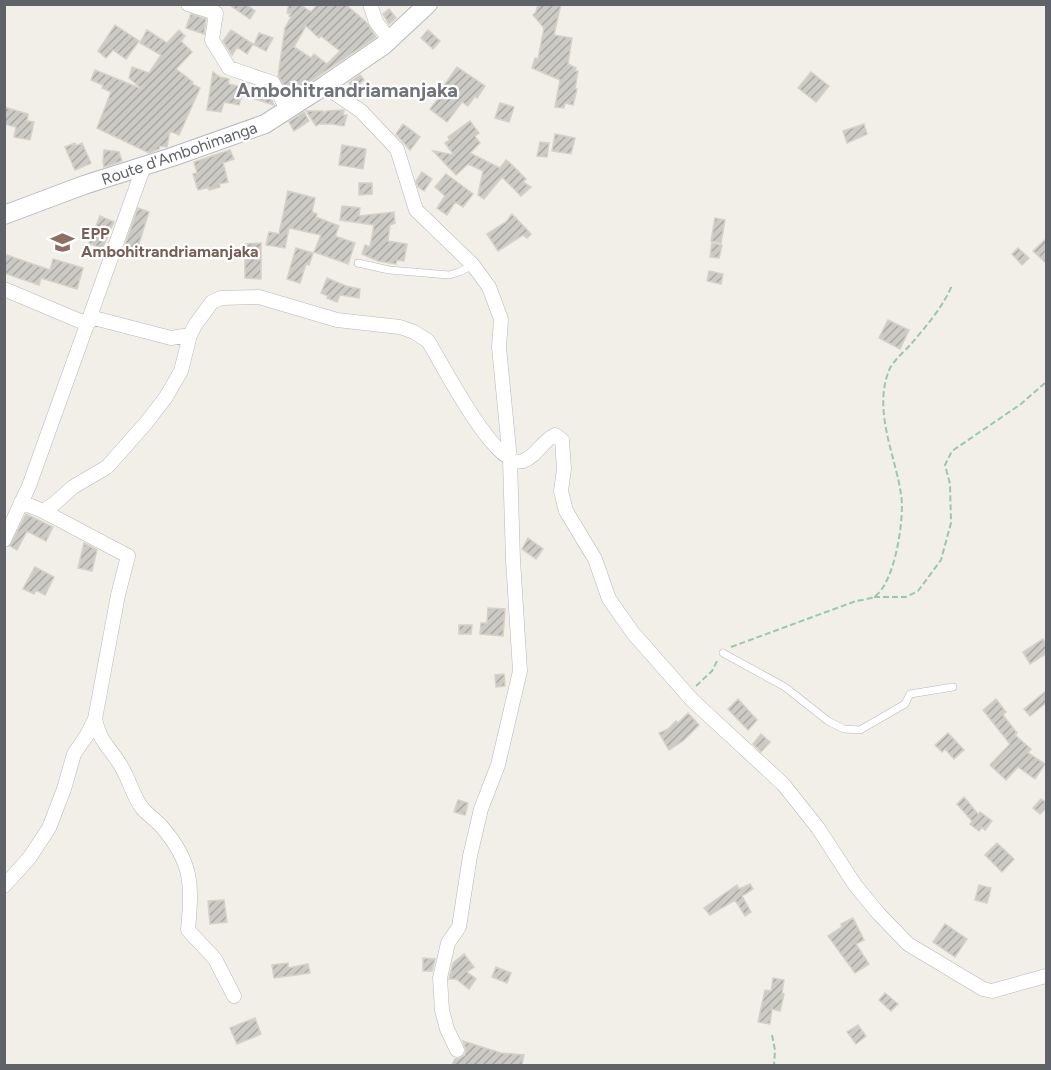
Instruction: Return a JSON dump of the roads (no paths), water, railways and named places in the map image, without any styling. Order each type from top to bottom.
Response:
[{"type":"street","points":[[188,4],[216,13],[212,40],[229,68],[273,83],[287,109]]},
{"type":"street","points":[[370,4],[376,22],[386,35],[384,45]]},
{"type":"street","name":"Route d'Ambohimanga","points":[[4,215],[84,185],[265,124],[384,45],[428,4]]},
{"type":"street","points":[[324,86],[361,111],[397,148],[416,210],[473,265],[489,287],[501,319],[499,347],[510,460],[520,671],[498,765],[481,809],[470,856],[459,927],[448,943],[440,978],[442,1010],[447,1029],[457,1050]]},
{"type":"street","points":[[4,540],[21,502],[144,165]]},
{"type":"street","points":[[4,290],[87,324]]},
{"type":"street","points":[[43,512],[73,487],[107,467],[146,423],[166,397],[181,371],[190,335],[202,313],[212,302],[221,298],[259,297],[337,321],[386,324],[414,332],[428,341],[459,395],[489,440],[510,460],[521,462],[533,456],[549,438],[555,435],[562,440],[564,469],[561,491],[566,511],[595,559],[609,599],[633,633],[682,688],[783,784],[818,828],[855,885],[908,944],[983,989],[992,991],[1047,976]]},
{"type":"street","points":[[87,324],[94,318],[171,338],[190,335]]},
{"type":"street","points":[[4,886],[30,857],[49,828],[64,789],[74,753],[87,735],[95,718],[114,615],[128,556],[21,502]]},
{"type":"street","points":[[95,718],[105,745],[120,764],[142,807],[177,848],[189,873],[191,895],[188,930],[215,959],[234,996]]},
{"type":"lane","points":[[358,262],[389,270],[449,275],[473,265]]},
{"type":"lane","points":[[723,652],[785,687],[828,721],[844,729],[860,730],[904,704],[910,694],[953,687]]},
{"type":"place","name":"EPP Ambohitrandriamanjaka","points":[[63,242]]},
{"type":"district","name":"Ambohitrandriamanjaka","points":[[347,90]]}]
